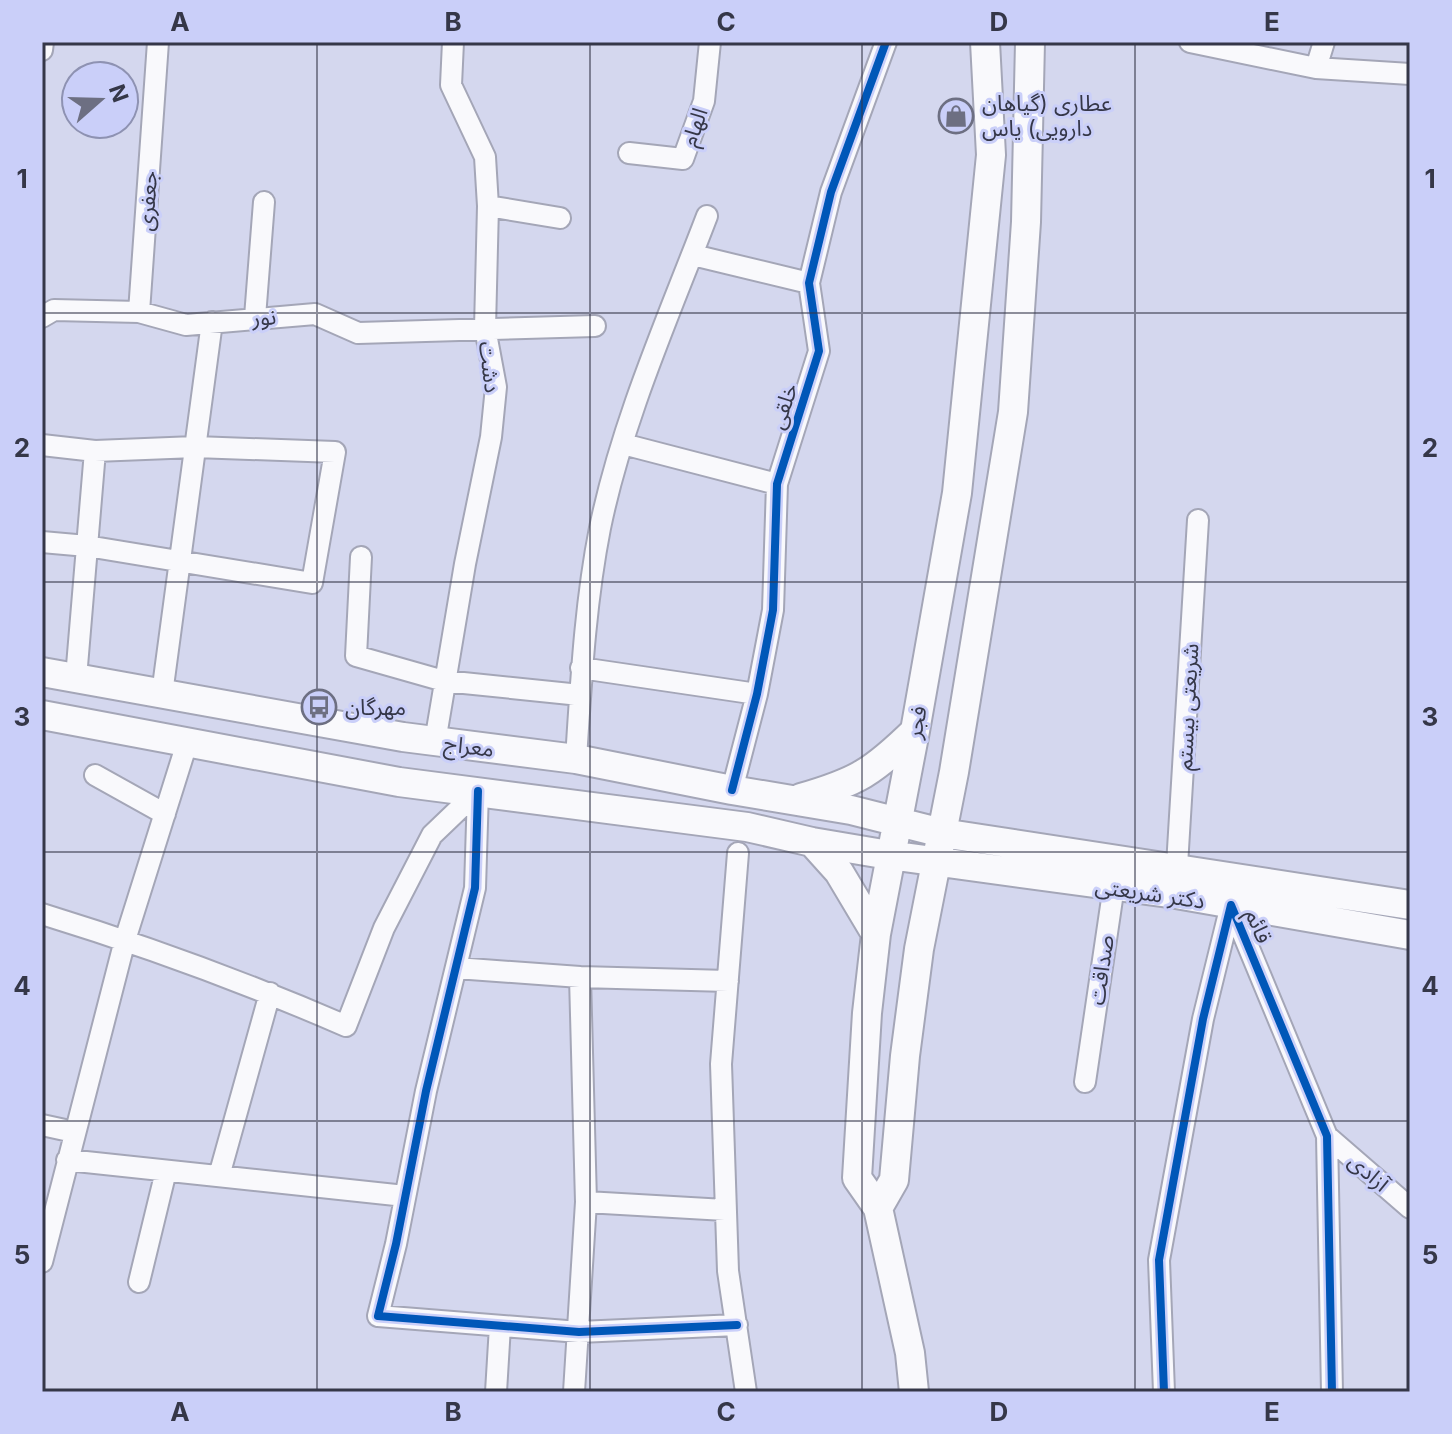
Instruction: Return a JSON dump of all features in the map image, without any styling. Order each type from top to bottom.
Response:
[{"type":"main road","name":"فجر","points":[[914,1392],[910,1353],[878,1208],[857,1178],[867,1013],[876,934],[895,822],[915,731],[958,478],[991,155],[985,42]]},
{"type":"main road","points":[[878,1208],[894,1180],[919,949],[949,798],[1013,412],[1026,222],[1030,42]]},
{"type":"main road","name":"معراج","points":[[42,672],[435,742],[576,759],[851,810],[895,822]]},
{"type":"main road","name":"معراج","points":[[42,715],[399,782],[747,827],[889,855]]},
{"type":"main road","points":[[795,800],[858,779],[883,762],[915,731]]},
{"type":"main road","points":[[949,798],[958,820],[979,838]]},
{"type":"main road","name":"دکتر شریعتی","points":[[895,822],[942,833],[1117,859],[1176,882],[1233,891],[1410,905]]},
{"type":"main road","points":[[812,842],[839,872],[876,934]]},
{"type":"main road","name":"دکتر شریعتی","points":[[889,855],[1113,887],[1176,882]]},
{"type":"main road","name":"دکتر شریعتی","points":[[1233,891],[1410,935]]},
{"type":"street","points":[[42,50],[43,42]]},
{"type":"street","name":"جعفری","points":[[139,312],[158,42]]},
{"type":"street","name":"دشت","points":[[435,742],[491,437],[496,387],[485,328],[488,206],[485,157],[451,85],[453,42]]},
{"type":"street","name":"الهام","points":[[629,153],[683,159],[704,101],[710,42]]},
{"type":"street","name":"خلقی","points":[[732,790],[757,694],[773,610],[777,484],[819,351],[809,283],[831,192],[886,42]]},
{"type":"street","points":[[1190,42],[1316,68],[1410,74]]},
{"type":"street","points":[[1316,68],[1324,42]]},
{"type":"street","points":[[255,317],[264,202]]},
{"type":"street","points":[[488,206],[560,218]]},
{"type":"street","points":[[576,759],[581,668],[600,528],[647,371],[707,216]]},
{"type":"street","points":[[693,255],[809,283]]},
{"type":"street","name":"نور","points":[[42,317],[54,310],[139,312],[186,325],[315,314],[358,333],[595,326]]},
{"type":"street","points":[[162,694],[212,322]]},
{"type":"street","points":[[623,444],[777,484]]},
{"type":"street","points":[[42,445],[95,451],[195,447],[335,452],[312,583],[87,546],[42,542]]},
{"type":"street","points":[[76,678],[95,451]]},
{"type":"street","name":"شریعتی بیستم","points":[[1176,882],[1198,520]]},
{"type":"street","points":[[361,557],[356,656],[444,681],[580,695]]},
{"type":"street","points":[[581,668],[757,694]]},
{"type":"street","points":[[42,1262],[125,940],[187,743]]},
{"type":"street","points":[[95,775],[165,814]]},
{"type":"street","points":[[478,791],[475,888],[426,1091],[378,1316],[579,1332],[737,1325]]},
{"type":"street","points":[[42,914],[125,940],[270,993],[346,1026],[384,928],[432,835],[478,791]]},
{"type":"street","points":[[738,853],[721,1064],[728,1271],[746,1392]]},
{"type":"street","name":"صداقت","points":[[1085,1082],[1117,859]]},
{"type":"street","name":"قائم","points":[[1233,891],[1327,1136],[1332,1392]]},
{"type":"street","name":"قائم","points":[[1164,1392],[1159,1260],[1203,1019],[1233,891]]},
{"type":"street","points":[[456,968],[580,977],[728,981]]},
{"type":"street","points":[[574,1392],[586,1202],[580,977]]},
{"type":"street","points":[[219,1176],[270,993]]},
{"type":"street","points":[[42,1125],[74,1132]]},
{"type":"street","name":"آزادی","points":[[1327,1136],[1410,1208]]},
{"type":"street","points":[[67,1160],[405,1196]]},
{"type":"street","points":[[139,1282],[166,1171]]},
{"type":"street","points":[[586,1202],[725,1210]]},
{"type":"street","points":[[496,1392],[500,1326]]},
{"type":"cycle path","points":[[732,790],[757,694],[773,610],[777,484],[819,351],[809,283],[831,192],[886,42]]},
{"type":"cycle path","points":[[478,791],[475,888],[426,1091],[396,1244],[378,1316],[579,1332],[737,1325]]},
{"type":"cycle path","points":[[1164,1392],[1159,1260],[1203,1019],[1231,905],[1327,1136],[1332,1392]]},
{"type":"place","name":"عطاری (گیاهان دارویی) یاس","points":[[956,116]]},
{"type":"place","name":"مهرگان","points":[[319,707]]}]
